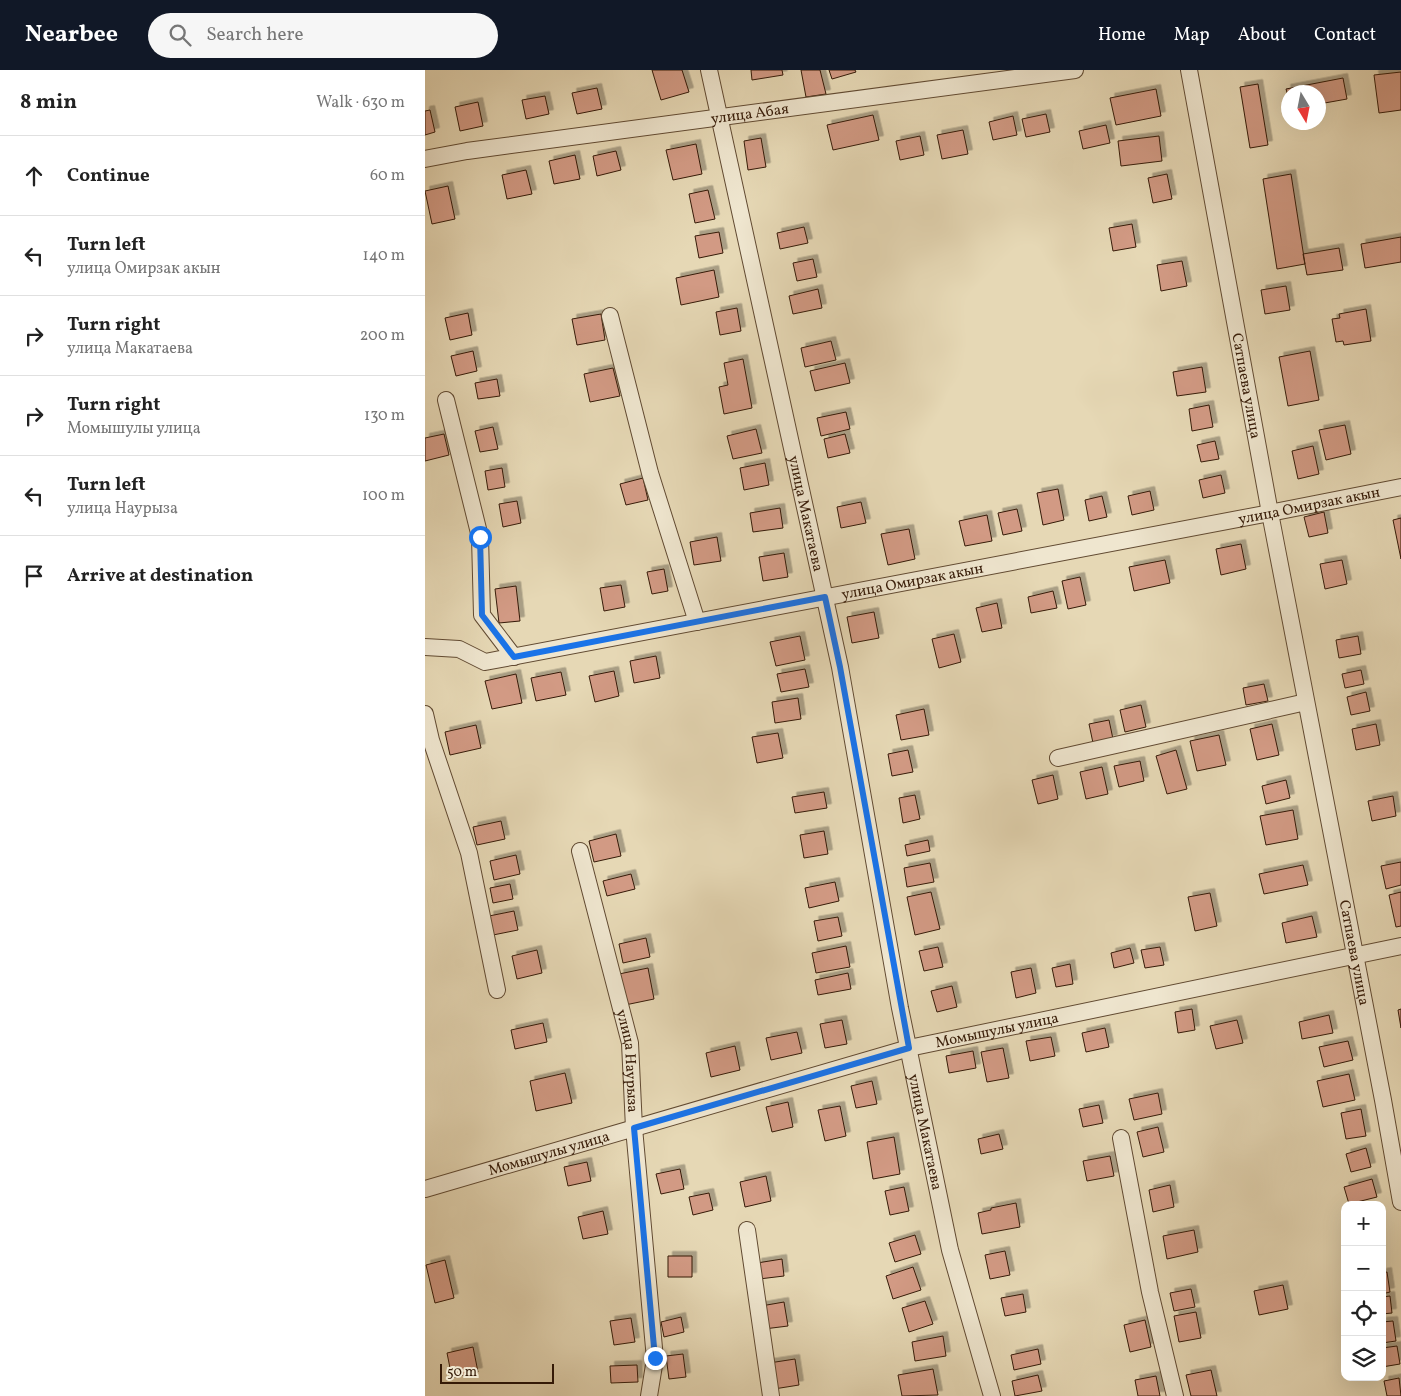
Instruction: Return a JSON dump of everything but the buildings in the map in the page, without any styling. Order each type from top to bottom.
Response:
[{"type":"street","name":"улица Макатаева","points":[[709,70],[840,667],[909,1048],[951,1250],[992,1396]]},
{"type":"street","name":"улица Абая","points":[[425,159],[467,151],[1075,70]]},
{"type":"street","name":"Сатпаева улица","points":[[1189,70],[1305,702],[1401,1202]]},
{"type":"street","points":[[610,316],[650,473],[697,622]]},
{"type":"street","points":[[446,400],[480,537],[482,615],[514,657]]},
{"type":"street","name":"улица Омирзак акын","points":[[427,653],[459,649],[485,662],[1401,487]]},
{"type":"street","points":[[1058,758],[1305,702]]},
{"type":"street","points":[[425,714],[431,740],[469,853],[497,990]]},
{"type":"street","name":"улица Наурыза","points":[[580,851],[630,1043],[634,1128],[655,1358],[649,1396]]},
{"type":"street","name":"Момышулы улица","points":[[425,1189],[909,1048],[1401,946]]},
{"type":"street","points":[[1121,1138],[1150,1292],[1175,1396]]},
{"type":"street","points":[[747,1230],[771,1396]]},
{"type":"route","points":[[480,537],[482,615],[514,657],[825,597],[840,667],[900,1008],[909,1048],[634,1128],[655,1358]]}]
